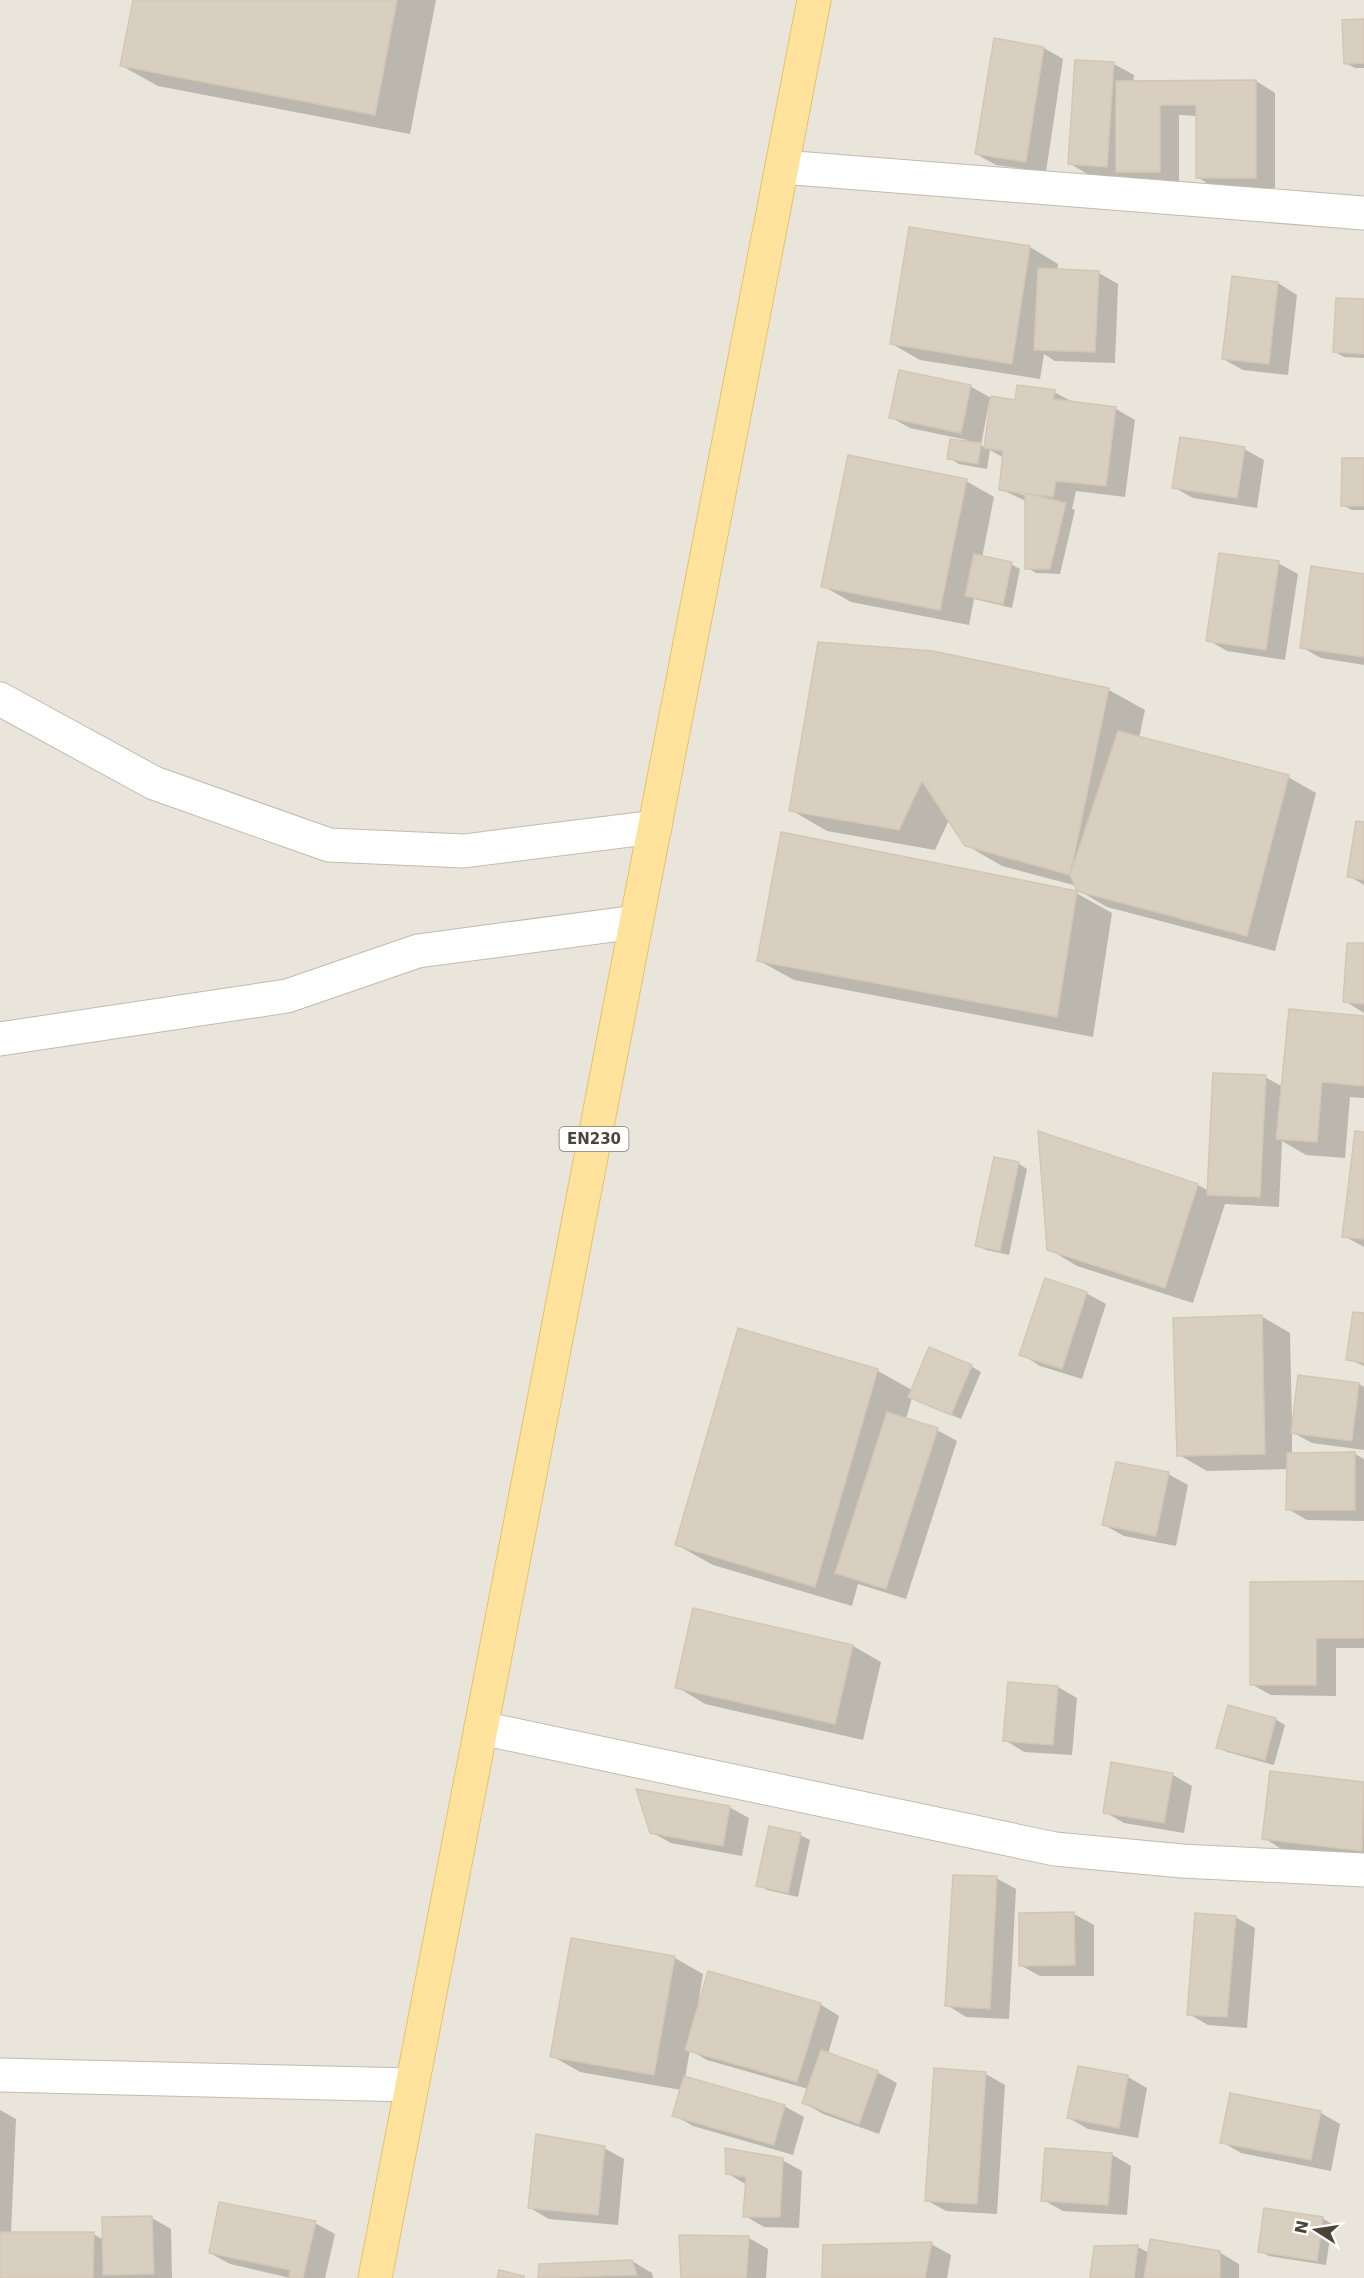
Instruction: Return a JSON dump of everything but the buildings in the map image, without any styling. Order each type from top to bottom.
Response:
[{"type":"main road","name":"EN230","points":[[375,2278],[814,0]]},
{"type":"street","points":[[782,167],[1364,213]]},
{"type":"street","points":[[0,699],[154,783],[329,845],[464,851],[655,827]]},
{"type":"street","points":[[0,1039],[287,996],[418,951],[636,922]]},
{"type":"street","points":[[481,1728],[1055,1849],[1182,1861],[1364,1870]]},
{"type":"street","points":[[0,2075],[411,2085]]},
{"type":"shaded area","points":[[0,0],[1364,0],[1364,2278],[0,2278]]}]
